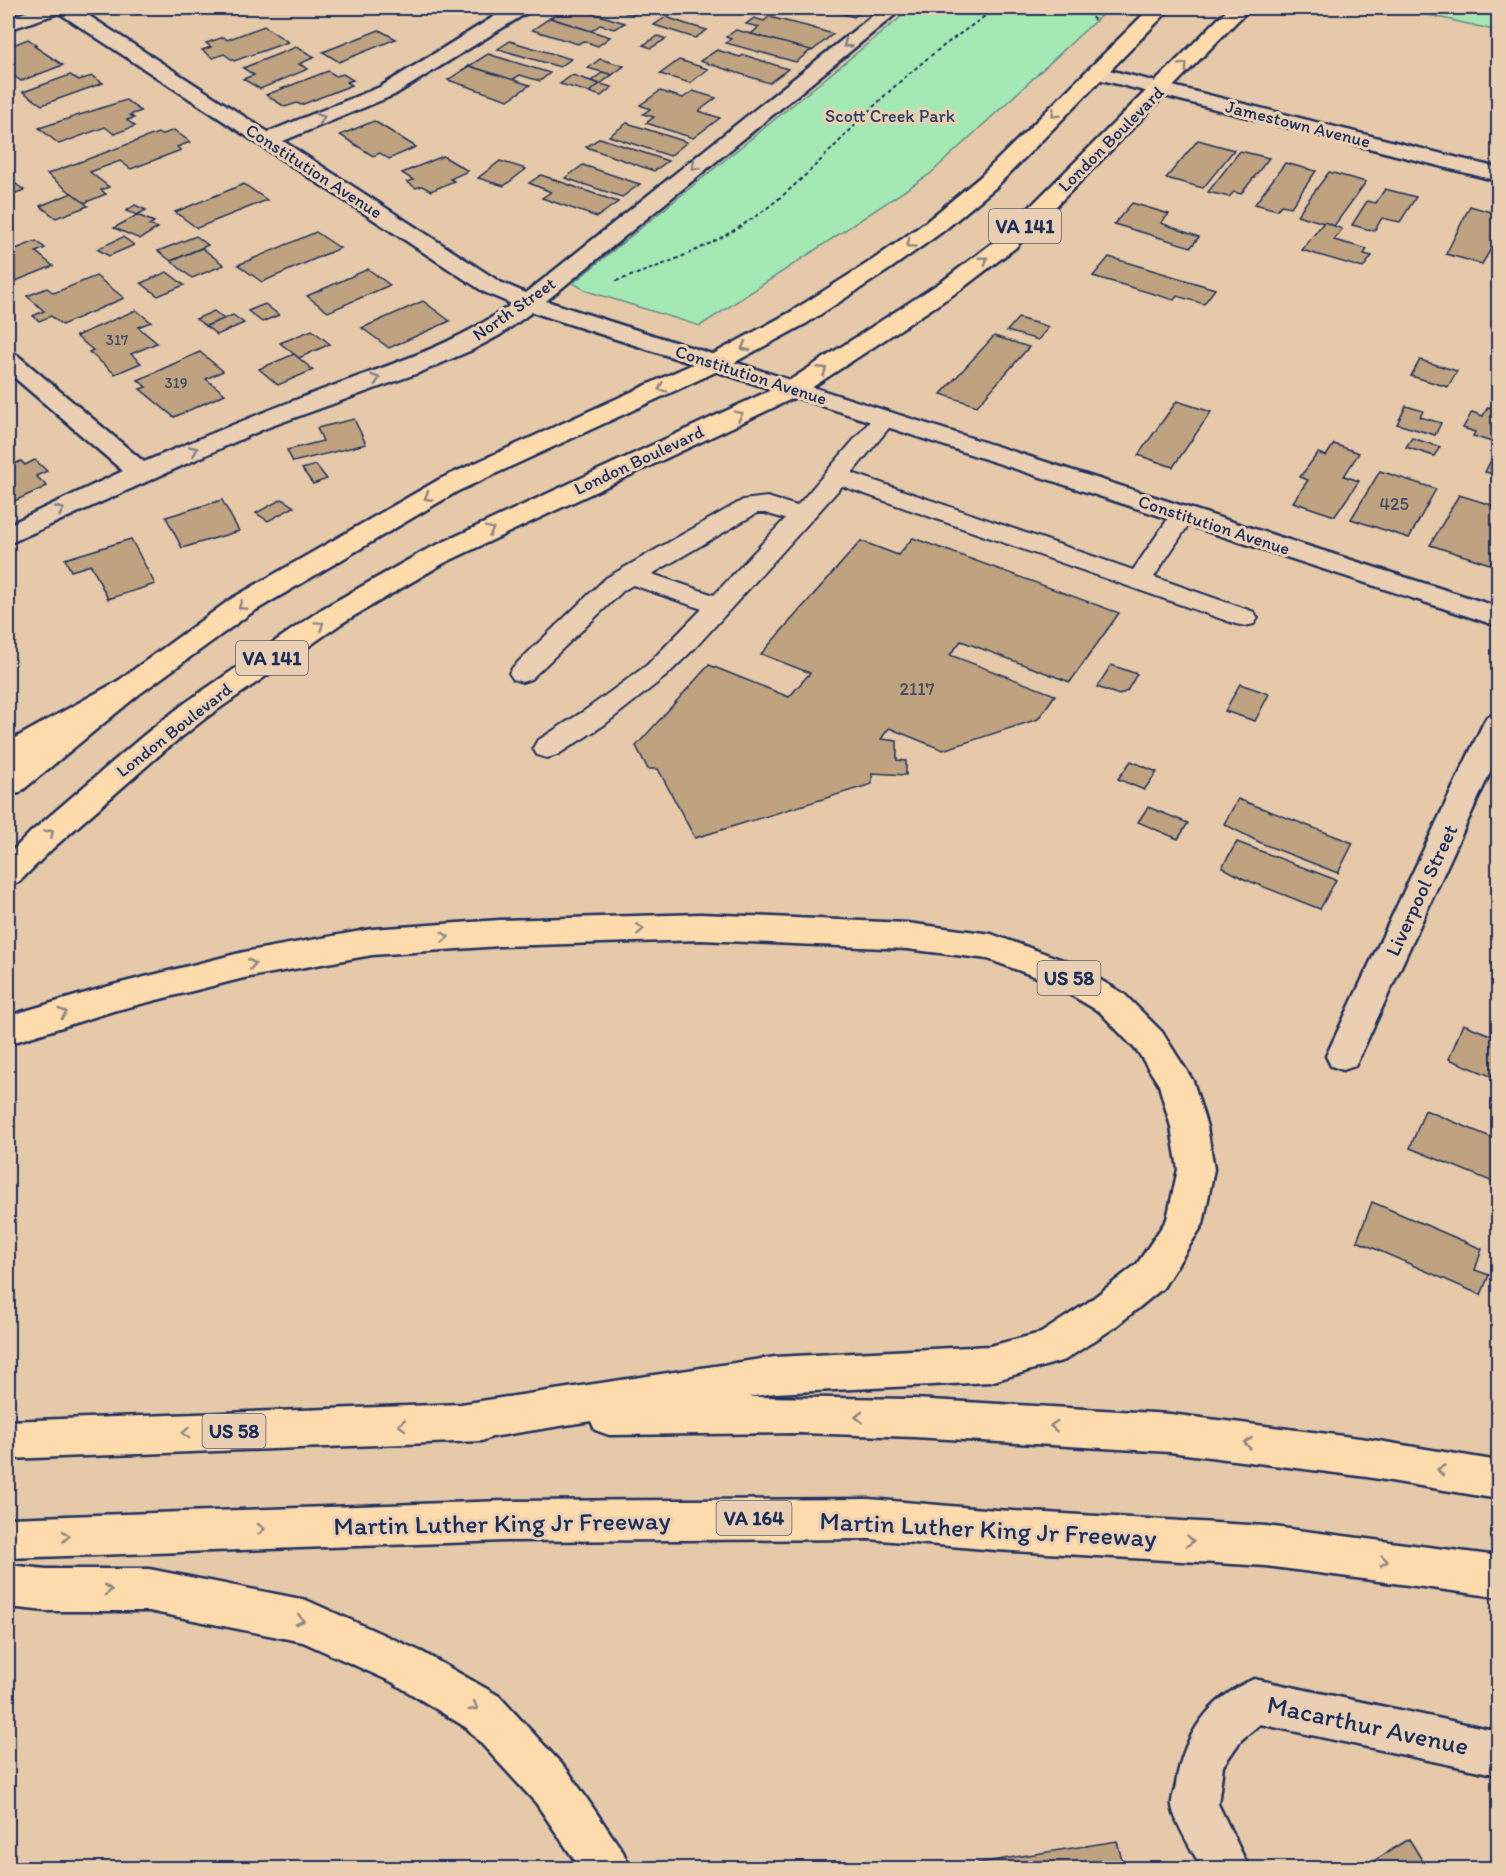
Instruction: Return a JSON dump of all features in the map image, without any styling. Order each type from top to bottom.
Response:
[{"type":"main road","name":"VA 141","points":[[8,784],[128,688],[241,606],[449,485],[715,363],[798,318],[882,264],[934,227],[988,182],[1161,8]]},
{"type":"main road","name":"London Boulevard","points":[[8,874],[49,834],[154,743],[196,710],[332,616],[434,557],[793,389],[952,285],[1006,243],[1240,8]]},
{"type":"main road","points":[[8,755],[128,688]]},
{"type":"main road","name":"US 58","points":[[8,1030],[113,998],[244,965],[372,942],[500,933],[701,927],[907,936],[991,947],[1059,972],[1112,1003],[1150,1042],[1175,1081],[1189,1127],[1196,1169],[1184,1224],[1150,1276],[1101,1315],[1052,1348],[990,1364],[775,1375],[460,1423],[8,1440]]},
{"type":"main road","points":[[460,1423],[801,1415],[914,1418],[1170,1432],[1367,1458],[1498,1480]]},
{"type":"main road","name":"Martin Luther King Jr Freeway","points":[[8,1538],[505,1521],[869,1519],[996,1530],[1266,1546],[1498,1577]]},
{"type":"main road","points":[[8,1586],[46,1590],[149,1590],[306,1621],[407,1667],[483,1712],[552,1787],[607,1869]]},
{"type":"street","points":[[8,24],[56,8]]},
{"type":"street","name":"Constitution Avenue","points":[[64,8],[492,287],[529,303],[1498,617]]},
{"type":"street","points":[[266,140],[387,91],[520,8]]},
{"type":"street","name":"North Street","points":[[8,535],[141,473],[300,406],[412,367],[491,330],[529,303],[893,8]]},
{"type":"street","name":"Jamestown Avenue","points":[[1097,73],[1498,175]]},
{"type":"street","points":[[8,360],[141,473]]},
{"type":"street","name":"Liverpool Street","points":[[1342,1056],[1498,724]]},
{"type":"street","name":"Macarthur Avenue","points":[[1226,1869],[1195,1806],[1202,1760],[1225,1724],[1254,1701],[1498,1753]]},
{"type":"lane","points":[[547,748],[594,718],[656,671],[801,516],[885,418]]},
{"type":"lane","points":[[837,476],[1245,618]]},
{"type":"lane","points":[[522,673],[615,584],[752,505],[767,506],[801,516]]},
{"type":"lane","points":[[1139,580],[1183,515]]},
{"type":"lane","points":[[630,575],[719,606]]},
{"type":"path","points":[[608,282],[665,265],[737,228],[766,209],[791,188],[915,68],[996,8]]},
{"type":"green space","name":"Scott Creek Park","points":[[912,8],[1109,8],[930,174],[700,326],[587,291],[573,283]]},
{"type":"green space","points":[[1399,8],[1498,8],[1498,31],[1494,30]]},
{"type":"building","points":[[454,8],[482,8],[473,13]]},
{"type":"building","points":[[567,8],[576,8],[625,23],[614,29],[600,25],[591,31],[550,18]]},
{"type":"building","points":[[608,8],[644,8],[634,15]]},
{"type":"building","points":[[820,8],[866,8],[854,17]]},
{"type":"building","points":[[666,17],[707,30],[695,38],[654,25]]},
{"type":"building","points":[[769,17],[833,34],[812,51],[751,34],[759,27],[746,24],[754,18],[764,21]]},
{"type":"building","points":[[550,18],[610,37],[598,46],[583,41],[578,44],[532,30]]},
{"type":"building","points":[[264,26],[288,42],[234,61],[224,54],[213,58],[202,50],[211,47],[206,43],[224,37],[227,40]]},
{"type":"building","points":[[379,30],[396,39],[339,62],[323,52]]},
{"type":"building","points":[[736,30],[811,50],[796,62],[726,43],[731,39],[726,37]]},
{"type":"building","points":[[658,36],[666,39],[651,48],[643,45]]},
{"type":"building","points":[[28,39],[37,45],[34,46],[63,65],[21,81],[8,72],[8,57],[14,55],[8,51],[8,47]]},
{"type":"building","points":[[510,41],[571,59],[560,67],[498,49]]},
{"type":"building","points":[[296,47],[315,57],[299,64],[308,69],[260,89],[243,79],[254,75],[243,68]]},
{"type":"building","points":[[717,50],[740,57],[744,55],[788,69],[769,83],[700,61]]},
{"type":"building","points":[[488,54],[550,73],[540,81],[520,75],[512,80],[469,66]]},
{"type":"building","points":[[600,59],[624,66],[612,75],[588,68]]},
{"type":"building","points":[[679,60],[708,69],[690,83],[660,74]]},
{"type":"building","points":[[469,66],[530,85],[508,100],[448,80]]},
{"type":"building","points":[[328,71],[336,76],[343,74],[353,80],[347,82],[352,85],[301,105],[297,103],[285,107],[266,95]]},
{"type":"building","points":[[603,72],[612,75],[600,84],[591,81]]},
{"type":"building","points":[[70,75],[79,80],[92,76],[103,83],[42,105],[23,92]]},
{"type":"building","points":[[572,75],[600,84],[589,92],[560,84]]},
{"type":"building","points":[[600,84],[612,87],[601,96],[589,92]]},
{"type":"building","points":[[660,91],[683,98],[693,91],[716,98],[699,111],[720,118],[693,138],[646,123],[654,117],[643,114],[650,109],[640,105]]},
{"type":"building","points":[[126,100],[141,111],[130,115],[134,118],[127,120],[135,126],[114,134],[105,127],[59,144],[39,128]]},
{"type":"building","points":[[374,121],[416,147],[389,159],[380,153],[373,156],[340,135]]},
{"type":"building","points":[[627,123],[687,142],[670,156],[609,136]]},
{"type":"building","points":[[174,130],[190,142],[177,147],[181,150],[131,169],[120,161],[90,172],[109,187],[101,190],[106,194],[84,203],[47,174],[158,133],[161,135]]},
{"type":"building","points":[[600,138],[668,161],[654,171],[586,147]]},
{"type":"building","points":[[1198,140],[1234,150],[1203,188],[1166,178]]},
{"type":"building","points":[[1240,151],[1269,158],[1241,194],[1234,192],[1229,197],[1208,192]]},
{"type":"building","points":[[443,156],[468,171],[450,179],[454,181],[431,191],[422,186],[416,188],[407,182],[413,180],[402,173]]},
{"type":"building","points":[[500,161],[526,169],[504,186],[478,178]]},
{"type":"building","points":[[1285,163],[1316,171],[1291,207],[1281,205],[1277,210],[1255,204]]},
{"type":"building","points":[[583,165],[640,184],[622,197],[565,178]]},
{"type":"building","points":[[1329,172],[1366,182],[1334,226],[1297,215]]},
{"type":"building","points":[[541,175],[618,202],[597,217],[542,198],[551,192],[529,183]]},
{"type":"building","points":[[16,184],[24,190],[8,196],[8,187]]},
{"type":"building","points":[[244,184],[267,200],[197,228],[175,212]]},
{"type":"building","points":[[1385,189],[1416,197],[1400,222],[1382,218],[1374,231],[1352,225],[1367,201],[1376,203]]},
{"type":"building","points":[[72,193],[88,206],[56,218],[40,206]]},
{"type":"building","points":[[1132,203],[1169,214],[1161,223],[1199,237],[1191,247],[1114,224]]},
{"type":"building","points":[[135,205],[146,210],[137,215],[126,211]]},
{"type":"building","points":[[1470,206],[1498,214],[1498,237],[1482,264],[1446,254]]},
{"type":"building","points":[[137,215],[154,222],[149,225],[158,228],[140,239],[114,228]]},
{"type":"building","points":[[1324,222],[1342,229],[1334,240],[1367,249],[1364,254],[1372,256],[1363,268],[1302,250]]},
{"type":"building","points":[[316,232],[340,248],[262,282],[238,265]]},
{"type":"building","points":[[196,236],[208,245],[171,261],[158,251]]},
{"type":"building","points":[[123,237],[134,245],[109,256],[97,249]]},
{"type":"building","points":[[36,241],[45,248],[36,252],[53,266],[11,283],[8,281],[8,252]]},
{"type":"building","points":[[202,248],[224,265],[192,278],[171,261]]},
{"type":"building","points":[[1109,257],[1215,289],[1204,304],[1177,296],[1174,300],[1093,276]]},
{"type":"building","points":[[368,269],[390,285],[328,312],[307,296]]},
{"type":"building","points":[[167,272],[184,285],[158,296],[141,283]]},
{"type":"building","points":[[96,276],[124,298],[62,325],[51,316],[39,321],[33,316],[44,311],[27,296],[47,288],[54,293]]},
{"type":"building","points":[[423,301],[450,321],[389,348],[362,328]]},
{"type":"building","points":[[265,304],[279,315],[262,322],[248,311]]},
{"type":"building","points":[[136,310],[151,322],[138,327],[157,343],[131,354],[141,363],[115,374],[89,352],[93,350],[76,336]]},
{"type":"building","points":[[214,311],[224,319],[206,326],[196,319]]},
{"type":"building","points":[[233,315],[244,323],[217,335],[206,326]]},
{"type":"building","points":[[1018,318],[1049,327],[1038,340],[1007,331]]},
{"type":"building","points":[[312,330],[330,344],[299,358],[280,343]]},
{"type":"building","points":[[994,336],[1029,347],[977,406],[941,394]]},
{"type":"building","points":[[200,352],[223,371],[206,379],[225,394],[174,417],[140,389],[146,387],[138,380]]},
{"type":"building","points":[[294,354],[313,370],[278,385],[259,369]]},
{"type":"building","points":[[1420,360],[1457,371],[1448,387],[1411,376]]},
{"type":"building","points":[[1177,401],[1211,412],[1173,467],[1138,455]]},
{"type":"building","points":[[1406,406],[1423,411],[1420,417],[1441,423],[1435,435],[1397,424]]},
{"type":"building","points":[[1488,407],[1498,410],[1498,444],[1473,436],[1475,432],[1463,428],[1472,412],[1483,416]]},
{"type":"building","points":[[354,419],[366,444],[293,462],[287,450],[323,441],[317,428]]},
{"type":"building","points":[[1412,438],[1440,447],[1434,456],[1406,447]]},
{"type":"building","points":[[1334,444],[1359,453],[1344,476],[1359,481],[1335,516],[1293,502],[1308,480],[1300,477],[1318,453],[1326,456]]},
{"type":"building","points":[[35,460],[47,471],[36,476],[47,486],[8,504],[8,467],[21,461],[25,465]]},
{"type":"building","points":[[1490,462],[1498,464],[1498,475],[1485,472]]},
{"type":"building","points":[[316,465],[327,479],[313,484],[302,469]]},
{"type":"building","points":[[1380,471],[1436,489],[1409,538],[1351,519]]},
{"type":"building","points":[[1459,495],[1498,507],[1498,548],[1490,564],[1430,545]]},
{"type":"building","points":[[282,499],[294,507],[268,521],[256,513]]},
{"type":"building","points":[[222,500],[239,531],[182,548],[166,517]]},
{"type":"building","points":[[913,538],[1119,613],[1070,682],[961,641],[950,655],[1055,695],[1038,719],[943,750],[889,728],[881,739],[897,741],[897,760],[906,761],[906,775],[872,773],[872,784],[695,838],[658,769],[648,769],[636,746],[709,665],[789,697],[810,673],[761,654],[861,541],[898,555]]},
{"type":"building","points":[[131,539],[155,584],[108,599],[91,565],[71,571],[65,559]]},
{"type":"building","points":[[1111,665],[1137,674],[1127,691],[1119,695],[1097,687]]},
{"type":"building","points":[[1240,684],[1269,694],[1255,721],[1225,711]]},
{"type":"building","points":[[1131,761],[1157,772],[1144,790],[1118,779]]},
{"type":"building","points":[[1238,799],[1353,843],[1338,873],[1263,844],[1224,824]]},
{"type":"building","points":[[1148,807],[1188,823],[1178,839],[1138,822]]},
{"type":"building","points":[[1237,842],[1336,880],[1320,909],[1244,879],[1222,867]]},
{"type":"building","points":[[1463,1024],[1498,1038],[1498,1079],[1449,1059]]},
{"type":"building","points":[[1425,1110],[1498,1140],[1498,1184],[1410,1148]]},
{"type":"building","points":[[1372,1202],[1482,1249],[1475,1270],[1489,1275],[1481,1295],[1357,1241]]},
{"type":"building","points":[[1409,1839],[1427,1868],[1362,1868]]},
{"type":"building","points":[[1117,1841],[1124,1868],[979,1868],[978,1863]]}]
